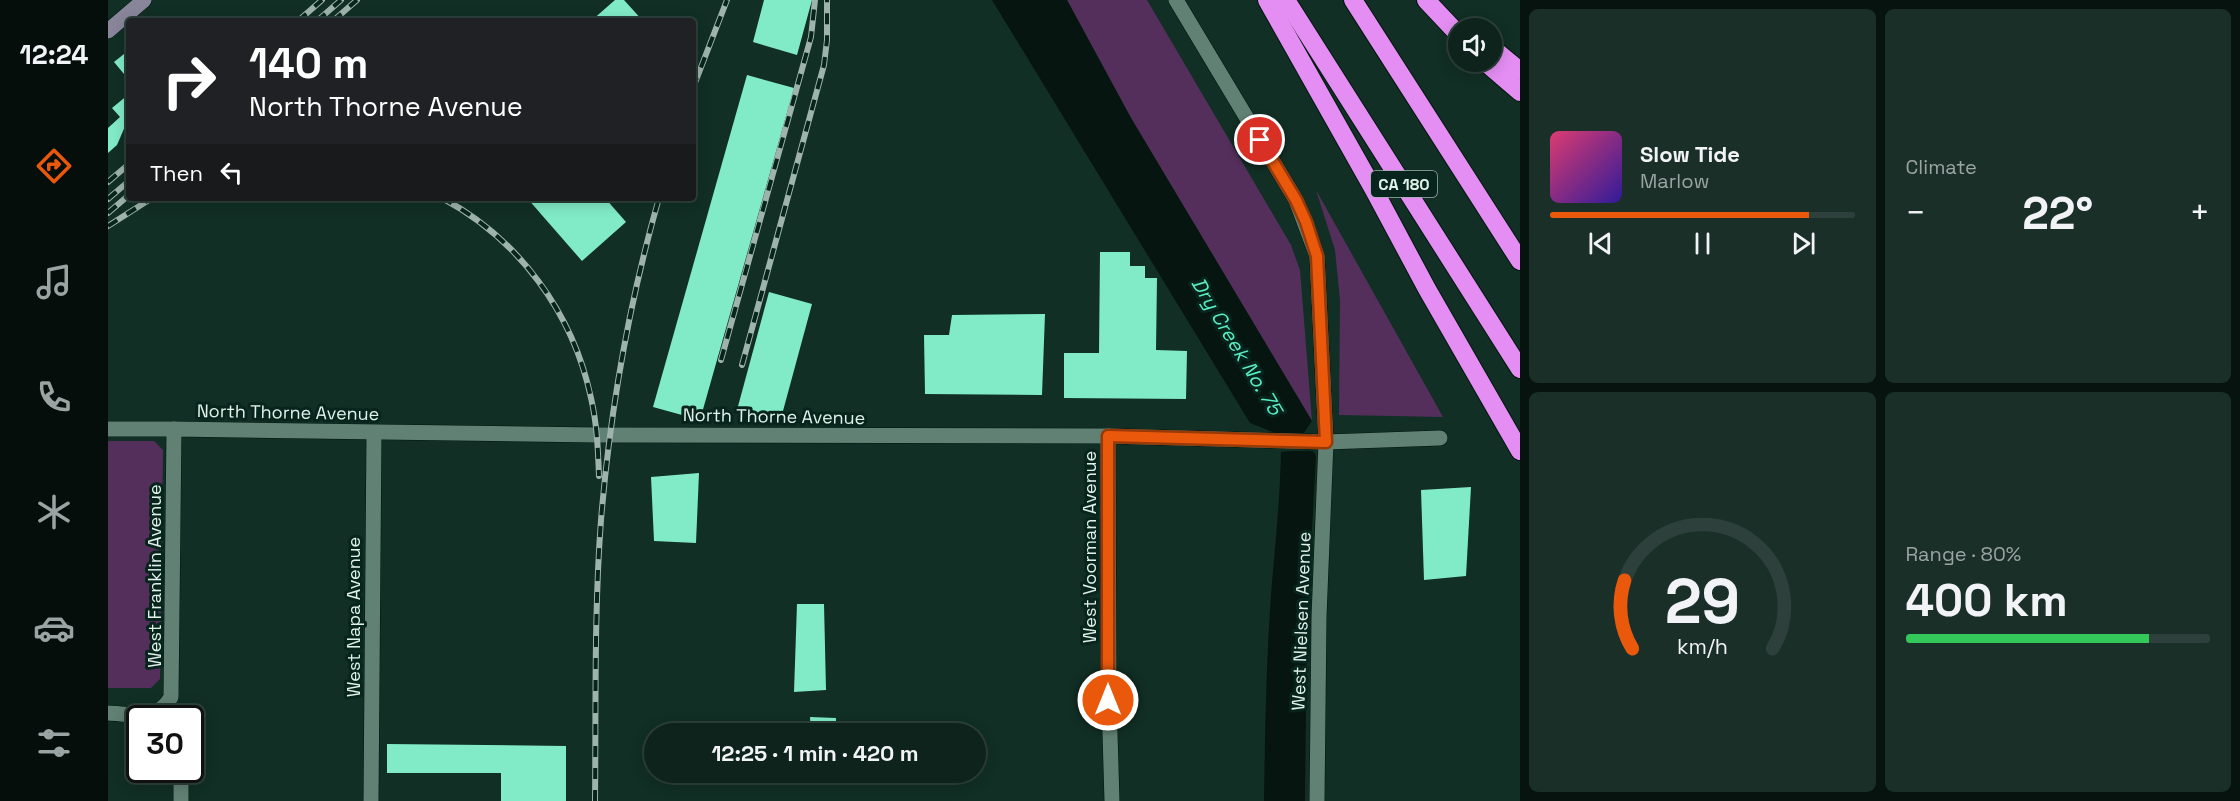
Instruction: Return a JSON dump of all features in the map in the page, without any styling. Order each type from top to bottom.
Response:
[{"type":"highway","points":[[1267,0],[1427,289],[1520,451]]},
{"type":"highway","name":"CA 180","points":[[1286,0],[1520,369]]},
{"type":"highway","name":"CA 180","points":[[1353,0],[1520,261]]},
{"type":"highway","points":[[1426,0],[1448,23]]},
{"type":"highway","points":[[1436,0],[1457,18]]},
{"type":"highway","points":[[1502,56],[1520,71]]},
{"type":"highway","points":[[1497,72],[1520,92]]},
{"type":"highway","points":[[1374,190],[1520,427]]},
{"type":"main road","points":[[108,30],[144,0]]},
{"type":"street","name":"West Nielsen Avenue","points":[[1176,0],[1296,200],[1317,256],[1321,442],[1317,801]]},
{"type":"street","name":"North Thorne Avenue","points":[[108,429],[374,433],[1108,436],[1321,442],[1440,438]]},
{"type":"street","name":"West Franklin Avenue","points":[[170,705],[173,684],[174,429]]},
{"type":"street","name":"West Napa Avenue","points":[[371,801],[374,433]]},
{"type":"street","name":"West Voorman Avenue","points":[[1108,436],[1108,700],[1112,801]]},
{"type":"street","points":[[108,714],[126,714]]},
{"type":"street","points":[[181,783],[181,801]]},
{"type":"shaded area","points":[[1067,0],[1147,0],[1291,245],[1300,270],[1312,421],[1131,118]]},
{"type":"shaded area","points":[[1316,190],[1443,417],[1339,415],[1340,300],[1335,250]]},
{"type":"shaded area","points":[[108,441],[154,441],[163,450],[160,679],[151,688],[108,688]]},
{"type":"water","name":"Dry Creek No. 75","points":[[992,0],[1067,0],[1131,118],[1312,421],[1303,434],[1278,434],[1250,423]]},
{"type":"water","points":[[1313,451],[1316,456],[1307,620],[1305,801],[1264,801],[1268,646],[1281,452]]},
{"type":"building","points":[[615,0],[624,0],[640,18],[594,18]]},
{"type":"building","points":[[764,0],[812,0],[797,55],[753,42]]},
{"type":"building","points":[[126,52],[126,76],[114,62]]},
{"type":"building","points":[[747,75],[794,88],[700,420],[653,407]]},
{"type":"building","points":[[126,96],[126,124],[117,145],[108,153],[108,128],[120,117],[112,108]]},
{"type":"building","points":[[530,201],[608,201],[626,222],[582,261]]},
{"type":"building","points":[[1100,252],[1130,252],[1130,266],[1145,266],[1145,278],[1157,278],[1156,350],[1187,351],[1186,399],[1064,398],[1064,353],[1099,353]]},
{"type":"building","points":[[769,292],[812,304],[780,422],[737,410]]},
{"type":"building","points":[[1045,314],[1042,395],[925,394],[924,335],[949,335],[952,315]]},
{"type":"building","points":[[699,473],[696,543],[654,541],[651,477]]},
{"type":"building","points":[[1471,487],[1466,576],[1424,580],[1421,490]]},
{"type":"building","points":[[797,604],[824,604],[826,690],[794,692]]},
{"type":"building","points":[[810,717],[836,718],[836,723],[810,723]]},
{"type":"building","points":[[387,744],[566,746],[566,801],[501,801],[501,773],[387,773]]},
{"type":"railway","points":[[301,18],[322,0]]},
{"type":"railway","points":[[320,18],[341,0]]},
{"type":"railway","points":[[336,18],[357,0]]},
{"type":"railway","points":[[696,80],[727,0]]},
{"type":"railway","points":[[721,360],[811,37],[815,0]]},
{"type":"railway","points":[[742,365],[824,65],[827,40],[827,0]]},
{"type":"railway","points":[[108,182],[126,167]]},
{"type":"railway","points":[[108,199],[126,184]]},
{"type":"railway","points":[[108,213],[126,198]]},
{"type":"railway","points":[[108,226],[147,201]]},
{"type":"railway","points":[[447,201],[470,215],[518,257],[539,282],[556,308],[583,367],[591,398],[598,446],[599,476]]},
{"type":"railway","points":[[595,801],[597,590],[605,479],[622,358],[658,201]]},
{"type":"route","points":[[1108,700],[1108,436],[1326,442],[1317,256],[1296,200],[1260,140]]}]
